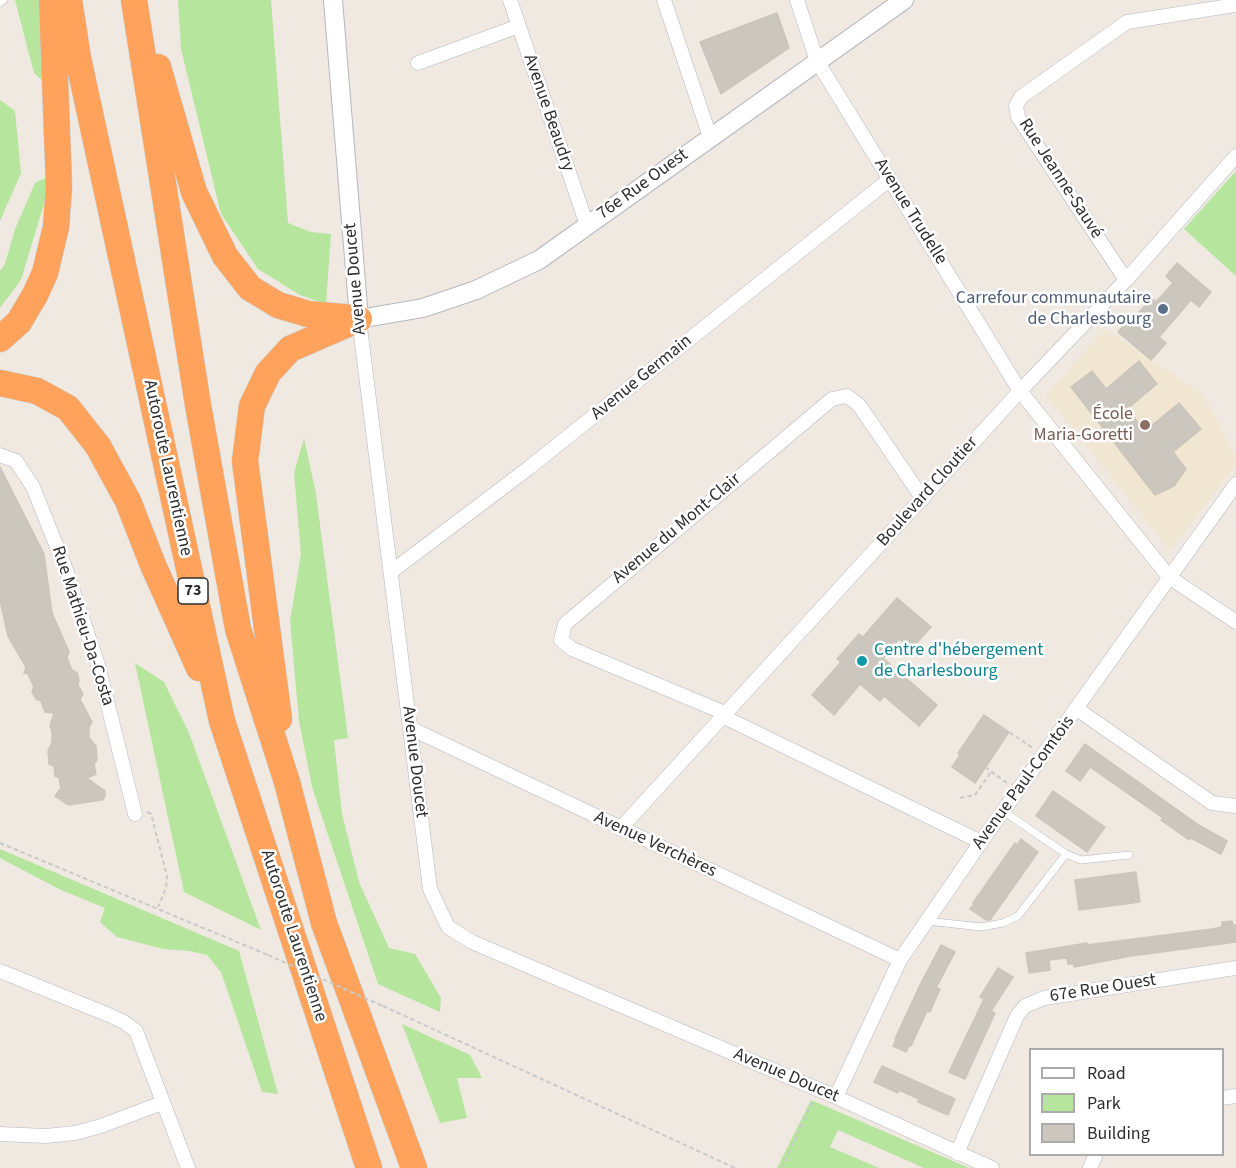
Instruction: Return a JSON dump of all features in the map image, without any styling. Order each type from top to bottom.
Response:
[{"type":"highway","points":[[0,339],[19,322],[35,295],[45,273],[56,227],[58,176],[52,0]]},
{"type":"highway","name":"Autoroute Laurentienne","points":[[69,0],[80,70],[222,721],[369,1168]]},
{"type":"highway","name":"Autoroute Laurentienne","points":[[134,0],[198,405],[238,629],[287,782],[324,924],[414,1168]]},
{"type":"highway","points":[[139,0],[194,192],[225,256],[250,288],[278,305],[308,314],[359,319]]},
{"type":"highway","points":[[287,782],[245,461],[252,406],[268,373],[290,349],[359,319]]},
{"type":"highway","points":[[0,383],[37,391],[68,408],[98,446],[128,501],[153,565],[222,721]]},
{"type":"street","name":"Avenue Doucet","points":[[333,0],[359,319],[430,889],[448,927],[472,942],[818,1089],[993,1168]]},
{"type":"street","name":"Avenue Beaudry","points":[[510,0],[587,225]]},
{"type":"street","points":[[664,0],[710,137]]},
{"type":"street","name":"Avenue Trudelle","points":[[796,0],[817,61],[1020,391],[1169,577],[1236,622]]},
{"type":"street","name":"76e Rue Ouest","points":[[359,319],[423,308],[476,290],[539,260],[904,0]]},
{"type":"street","name":"Rue Jeanne-Sauvé","points":[[1126,280],[1018,117],[1016,106],[1022,97],[1127,22],[1236,5]]},
{"type":"street","points":[[418,63],[519,26]]},
{"type":"street","name":"Boulevard Cloutier","points":[[621,829],[1020,391],[1126,280],[1236,156]]},
{"type":"street","name":"Avenue Germain","points":[[391,572],[530,467],[890,179]]},
{"type":"street","name":"Avenue du Mont-Clair","points":[[923,499],[859,405],[847,396],[832,399],[565,624],[561,640],[572,649],[725,716],[981,842]]},
{"type":"street","name":"Rue Mathieu-Da-Costa","points":[[0,455],[16,461],[33,487],[65,567],[99,665],[135,814]]},
{"type":"street","name":"Avenue Paul-Comtois","points":[[836,1097],[900,960],[981,842],[1236,484]]},
{"type":"street","points":[[1077,709],[1212,803],[1236,806]]},
{"type":"street","name":"Avenue Verchères","points":[[410,728],[900,960]]},
{"type":"street","name":"67e Rue Ouest","points":[[957,1153],[1017,1016],[1024,1006],[1044,998],[1236,968]]},
{"type":"street","points":[[0,971],[109,1015],[136,1031],[188,1168]]},
{"type":"street","points":[[0,1134],[46,1136],[75,1133],[101,1126],[162,1103]]},
{"type":"lane","points":[[0,3],[4,0]]},
{"type":"lane","points":[[1004,811],[1066,854],[1081,860],[1129,855]]},
{"type":"lane","points":[[927,921],[981,927],[1018,916],[1066,854]]},
{"type":"path","points":[[997,724],[1044,755]]},
{"type":"path","points":[[985,767],[1018,791]]},
{"type":"path","points":[[960,798],[975,795],[991,772]]},
{"type":"path","points":[[135,814],[148,812],[151,814],[165,866],[167,881],[157,908]]},
{"type":"path","points":[[0,843],[268,955],[735,1168]]},
{"type":"path","points":[[782,1168],[818,1089]]},
{"type":"shaded area","name":"École Maria-Goretti","points":[[1105,329],[1203,395],[1236,456],[1236,465],[1170,550],[1046,395]]},
{"type":"green space","points":[[15,0],[39,0],[45,43],[46,84],[34,73]]},
{"type":"green space","points":[[178,0],[271,0],[288,223],[311,232],[331,234],[326,304],[300,295],[258,269],[221,214],[181,49]]},
{"type":"green space","points":[[0,100],[15,111],[21,173],[0,221]]},
{"type":"green space","points":[[1236,171],[1236,276],[1184,229]]},
{"type":"green space","points":[[53,174],[21,280],[0,308],[0,271],[5,264],[15,229],[35,183]]},
{"type":"green space","points":[[304,438],[316,494],[348,738],[334,740],[342,814],[359,882],[389,948],[415,954],[441,998],[440,1012],[378,984],[312,787],[299,721],[290,621],[301,554],[294,473]]},
{"type":"green space","points":[[135,663],[164,682],[189,733],[261,930],[184,892]]},
{"type":"green space","points":[[0,849],[239,951],[278,1094],[262,1092],[221,972],[207,955],[163,949],[117,937],[100,922],[105,908],[61,890],[0,858]]},
{"type":"green space","points":[[402,1024],[470,1055],[482,1078],[457,1078],[467,1118],[440,1123]]},
{"type":"green space","points":[[811,1100],[969,1168],[924,1168],[838,1130],[830,1147],[879,1168],[777,1168]]},
{"type":"building","points":[[777,13],[789,48],[721,94],[700,42]]},
{"type":"building","name":"Carrefour communautaire de Charlesbourg","points":[[1177,263],[1211,292],[1199,307],[1191,300],[1159,337],[1166,343],[1151,360],[1118,332],[1152,298],[1156,302],[1173,283],[1166,276]]},
{"type":"building","points":[[1139,361],[1157,384],[1127,409],[1145,431],[1179,403],[1201,429],[1173,452],[1186,469],[1174,486],[1155,495],[1071,387],[1092,371],[1106,389]]},
{"type":"building","points":[[0,467],[44,554],[52,613],[69,652],[67,658],[72,670],[77,673],[78,685],[83,694],[80,699],[92,722],[89,727],[89,738],[96,746],[97,760],[94,764],[96,774],[87,778],[105,791],[102,800],[68,805],[55,796],[61,788],[59,778],[55,776],[54,766],[49,764],[48,751],[52,742],[50,726],[54,713],[45,712],[41,701],[36,699],[32,692],[34,687],[28,674],[24,673],[26,667],[8,636],[0,600]]},
{"type":"building","name":"Centre d'hébergement de Charlesbourg","points":[[897,598],[931,627],[911,649],[899,639],[883,658],[937,705],[919,726],[884,696],[880,701],[860,684],[834,715],[812,695],[841,662],[837,659],[859,634],[863,637]]},
{"type":"building","points":[[984,715],[1009,732],[975,783],[952,767],[960,755],[958,753]]},
{"type":"building","points":[[1085,744],[1200,826],[1227,841],[1221,854],[1191,838],[1189,840],[1161,820],[1163,818],[1090,767],[1080,781],[1066,771]]},
{"type":"building","points":[[1053,791],[1105,827],[1087,852],[1036,816]]},
{"type":"building","points":[[1021,839],[1038,852],[990,920],[986,920],[970,909],[1015,843],[1017,845]]},
{"type":"building","points":[[1136,872],[1140,902],[1079,910],[1075,880]]},
{"type":"building","points":[[1232,921],[1233,925],[1236,925],[1236,942],[1131,956],[1074,967],[1074,964],[1068,964],[1067,958],[1049,960],[1050,970],[1029,973],[1026,953],[1087,943],[1087,945],[1212,929],[1222,927],[1222,922]]},
{"type":"building","points":[[941,945],[955,952],[936,988],[940,989],[930,1012],[927,1011],[906,1052],[893,1046],[895,1039]]},
{"type":"building","points":[[998,968],[1013,977],[991,1011],[995,1013],[965,1079],[949,1072],[984,999],[980,997]]},
{"type":"building","points":[[882,1066],[955,1099],[948,1115],[918,1102],[919,1099],[899,1090],[898,1093],[874,1082]]},
{"type":"place","name":"Carrefour communautaire de Charlesbourg","points":[[1163,309]]},
{"type":"place","name":"École Maria-Goretti","points":[[1145,425]]},
{"type":"place","name":"Centre d'hébergement de Charlesbourg","points":[[862,661]]}]
